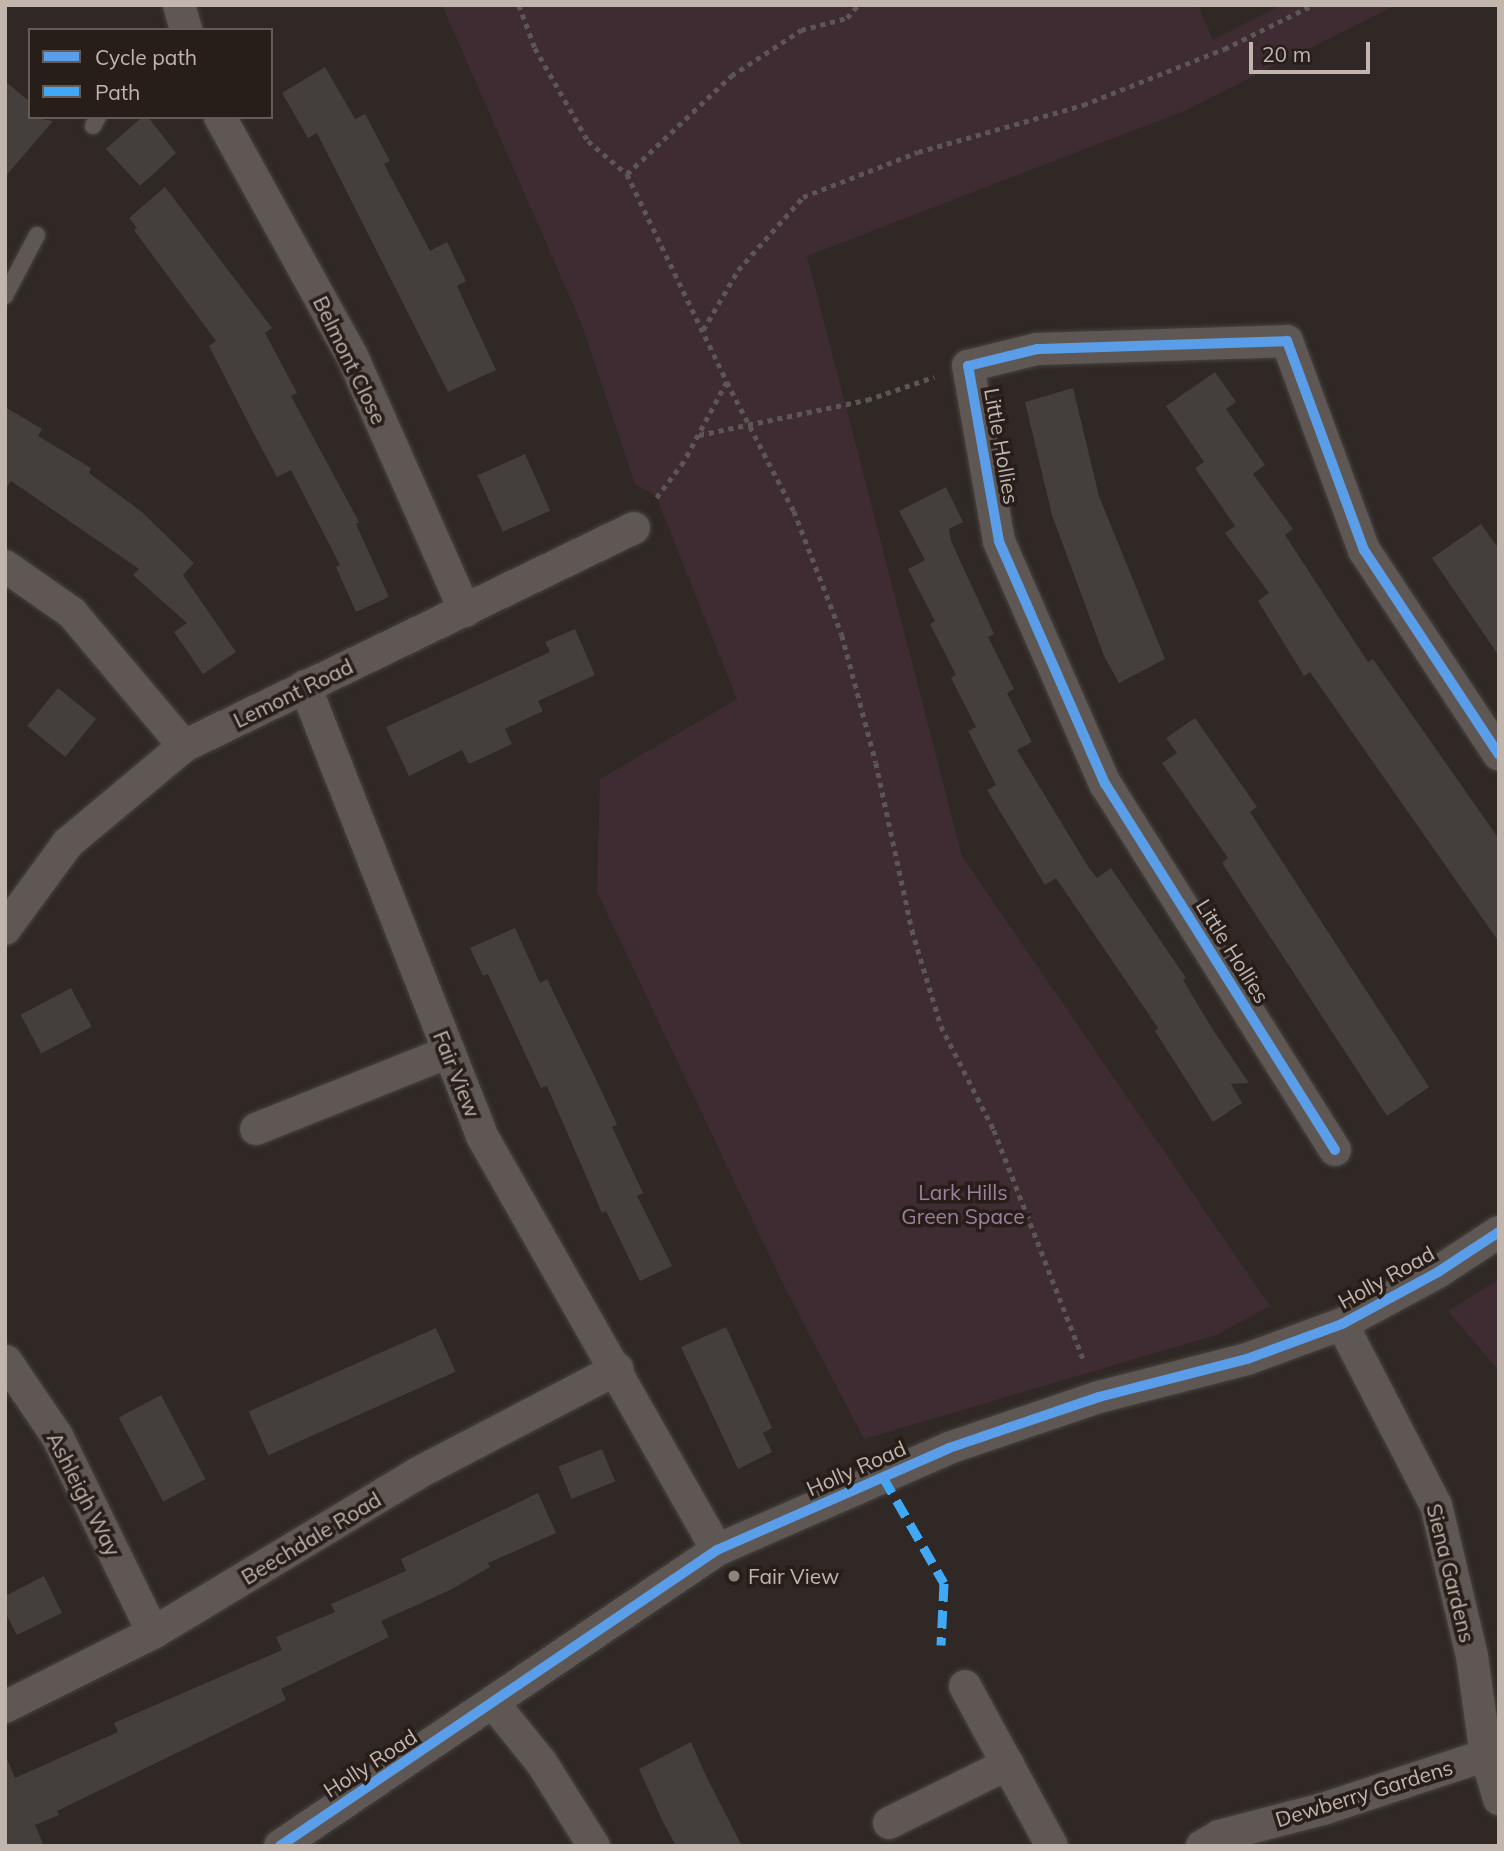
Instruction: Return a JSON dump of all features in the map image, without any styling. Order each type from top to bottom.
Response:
[{"type":"street","points":[[179,5],[185,28]]},
{"type":"street","name":"Belmont Close","points":[[221,119],[352,356],[465,611]]},
{"type":"street","name":"Little Hollies","points":[[1335,1150],[1105,784],[999,541],[968,366],[1037,349],[1287,341],[1364,550],[1499,755]]},
{"type":"street","name":"Lemont Road","points":[[5,929],[68,843],[184,746],[634,528]]},
{"type":"street","points":[[5,566],[72,613],[184,746]]},
{"type":"street","name":"Fair View","points":[[305,686],[482,1136],[617,1369],[717,1550]]},
{"type":"street","points":[[256,1129],[449,1052]]},
{"type":"street","name":"Holly Road","points":[[280,1846],[494,1704],[717,1550],[949,1448],[1099,1397],[1247,1359],[1342,1324],[1438,1272],[1499,1232]]},
{"type":"street","name":"Siena Gardens","points":[[1342,1324],[1436,1506],[1485,1652],[1486,1755],[1499,1799]]},
{"type":"street","name":"Ashleigh Way","points":[[6,1362],[57,1436],[153,1633]]},
{"type":"street","name":"Beechdale Road","points":[[5,1707],[153,1633],[418,1473],[617,1369]]},
{"type":"street","points":[[965,1686],[1052,1846]]},
{"type":"street","points":[[494,1704],[541,1762],[594,1846]]},
{"type":"street","name":"Dewberry Gardens","points":[[1202,1846],[1219,1836],[1323,1809],[1486,1755]]},
{"type":"street","points":[[889,1823],[1008,1764]]},
{"type":"lane","points":[[5,296],[37,235]]},
{"type":"path","points":[[519,5],[535,48],[588,141],[627,174],[727,382],[794,511],[842,635],[876,763],[912,930],[942,1026],[995,1130],[1099,1397]]},
{"type":"path","points":[[627,174],[731,76],[801,30],[847,18],[858,5]]},
{"type":"path","points":[[702,330],[738,270],[803,197],[918,152],[1083,106],[1223,49],[1312,5]]},
{"type":"path","points":[[699,435],[867,400],[968,366]]},
{"type":"path","points":[[634,528],[699,435],[727,382]]},
{"type":"green space","name":"Lark Hills Green Space","points":[[442,5],[1198,5],[1213,40],[1282,5],[1396,5],[1184,111],[807,256],[962,856],[1270,1306],[1216,1335],[864,1439],[781,1280],[597,892],[600,779],[737,699],[656,496],[635,484],[582,325]]},
{"type":"green space","points":[[1499,1279],[1499,1371],[1448,1311]]},
{"type":"building","points":[[325,67],[355,119],[365,114],[390,161],[384,164],[430,251],[447,242],[466,281],[457,286],[496,370],[448,392],[317,133],[308,138],[282,93]]},
{"type":"building","points":[[5,81],[28,100],[28,119],[53,121],[5,177]]},
{"type":"building","points":[[140,119],[150,119],[176,153],[140,186],[106,149]]},
{"type":"building","points":[[165,187],[272,328],[265,333],[297,393],[291,396],[359,522],[356,524],[389,597],[356,612],[336,567],[340,565],[291,470],[277,477],[209,346],[216,341],[134,230],[137,228],[129,218]]},
{"type":"building","points":[[1215,372],[1236,402],[1226,409],[1265,465],[1253,474],[1293,529],[1285,535],[1368,662],[1373,659],[1499,839],[1499,942],[1310,672],[1304,676],[1258,601],[1269,593],[1225,533],[1235,526],[1195,468],[1204,462],[1166,406]]},
{"type":"building","points":[[1073,388],[1099,496],[1165,659],[1119,683],[1104,656],[1052,515],[1025,402]]},
{"type":"building","points":[[5,407],[42,429],[38,436],[91,468],[89,473],[142,512],[194,563],[183,575],[236,652],[203,674],[174,632],[187,623],[133,575],[139,569],[11,481],[5,490]]},
{"type":"building","points":[[525,454],[550,511],[503,532],[477,475]]},
{"type":"building","points":[[946,487],[963,522],[949,529],[951,541],[994,634],[988,637],[1014,689],[1007,693],[1032,742],[1017,750],[1089,868],[1097,878],[1111,868],[1186,978],[1183,980],[1213,1030],[1249,1083],[1231,1084],[1242,1103],[1213,1122],[1155,1031],[1158,1028],[1056,878],[1045,885],[987,790],[996,785],[968,731],[976,727],[951,678],[956,675],[930,624],[935,621],[908,569],[925,560],[899,511]]},
{"type":"building","points":[[1481,524],[1499,549],[1499,656],[1432,558]]},
{"type":"building","points":[[575,629],[595,675],[538,701],[543,711],[505,729],[512,744],[469,764],[462,750],[409,776],[386,727],[550,652],[545,642]]},
{"type":"building","points":[[58,688],[96,719],[65,757],[27,726]]},
{"type":"building","points":[[1195,718],[1257,807],[1250,812],[1429,1087],[1387,1116],[1222,863],[1228,858],[1162,763],[1177,753],[1166,738]]},
{"type":"building","points":[[515,928],[540,983],[547,979],[603,1094],[617,1125],[612,1127],[643,1193],[637,1196],[672,1266],[640,1281],[606,1211],[602,1213],[547,1086],[541,1088],[488,974],[483,976],[470,948]]},
{"type":"building","points":[[71,988],[92,1027],[41,1054],[21,1015]]},
{"type":"building","points":[[726,1327],[772,1428],[763,1433],[772,1452],[738,1469],[681,1347]]},
{"type":"building","points":[[436,1328],[456,1372],[268,1455],[249,1411]]},
{"type":"building","points":[[161,1395],[206,1479],[163,1501],[119,1418]]},
{"type":"building","points":[[602,1449],[615,1481],[572,1499],[558,1467]]},
{"type":"building","points":[[538,1493],[556,1533],[488,1563],[490,1567],[450,1590],[381,1621],[389,1637],[281,1689],[286,1700],[57,1811],[59,1815],[35,1825],[44,1846],[5,1846],[5,1754],[15,1778],[118,1732],[114,1723],[282,1650],[276,1637],[335,1612],[331,1604],[406,1571],[401,1559]]},
{"type":"building","points":[[44,1576],[62,1613],[17,1635],[5,1612],[5,1596]]},
{"type":"building","points":[[691,1742],[742,1846],[676,1846],[663,1822],[639,1769]]},
{"type":"marked path","points":[[883,1477],[944,1583],[941,1645]]},
{"type":"cycle path","points":[[1335,1150],[1105,784],[999,541],[968,366],[1037,349],[1287,341],[1364,550],[1499,755]]},
{"type":"cycle path","points":[[280,1846],[717,1550],[949,1448],[1099,1397],[1247,1359],[1342,1324],[1438,1272],[1499,1232]]},
{"type":"place","name":"Fair View","points":[[734,1576]]}]
